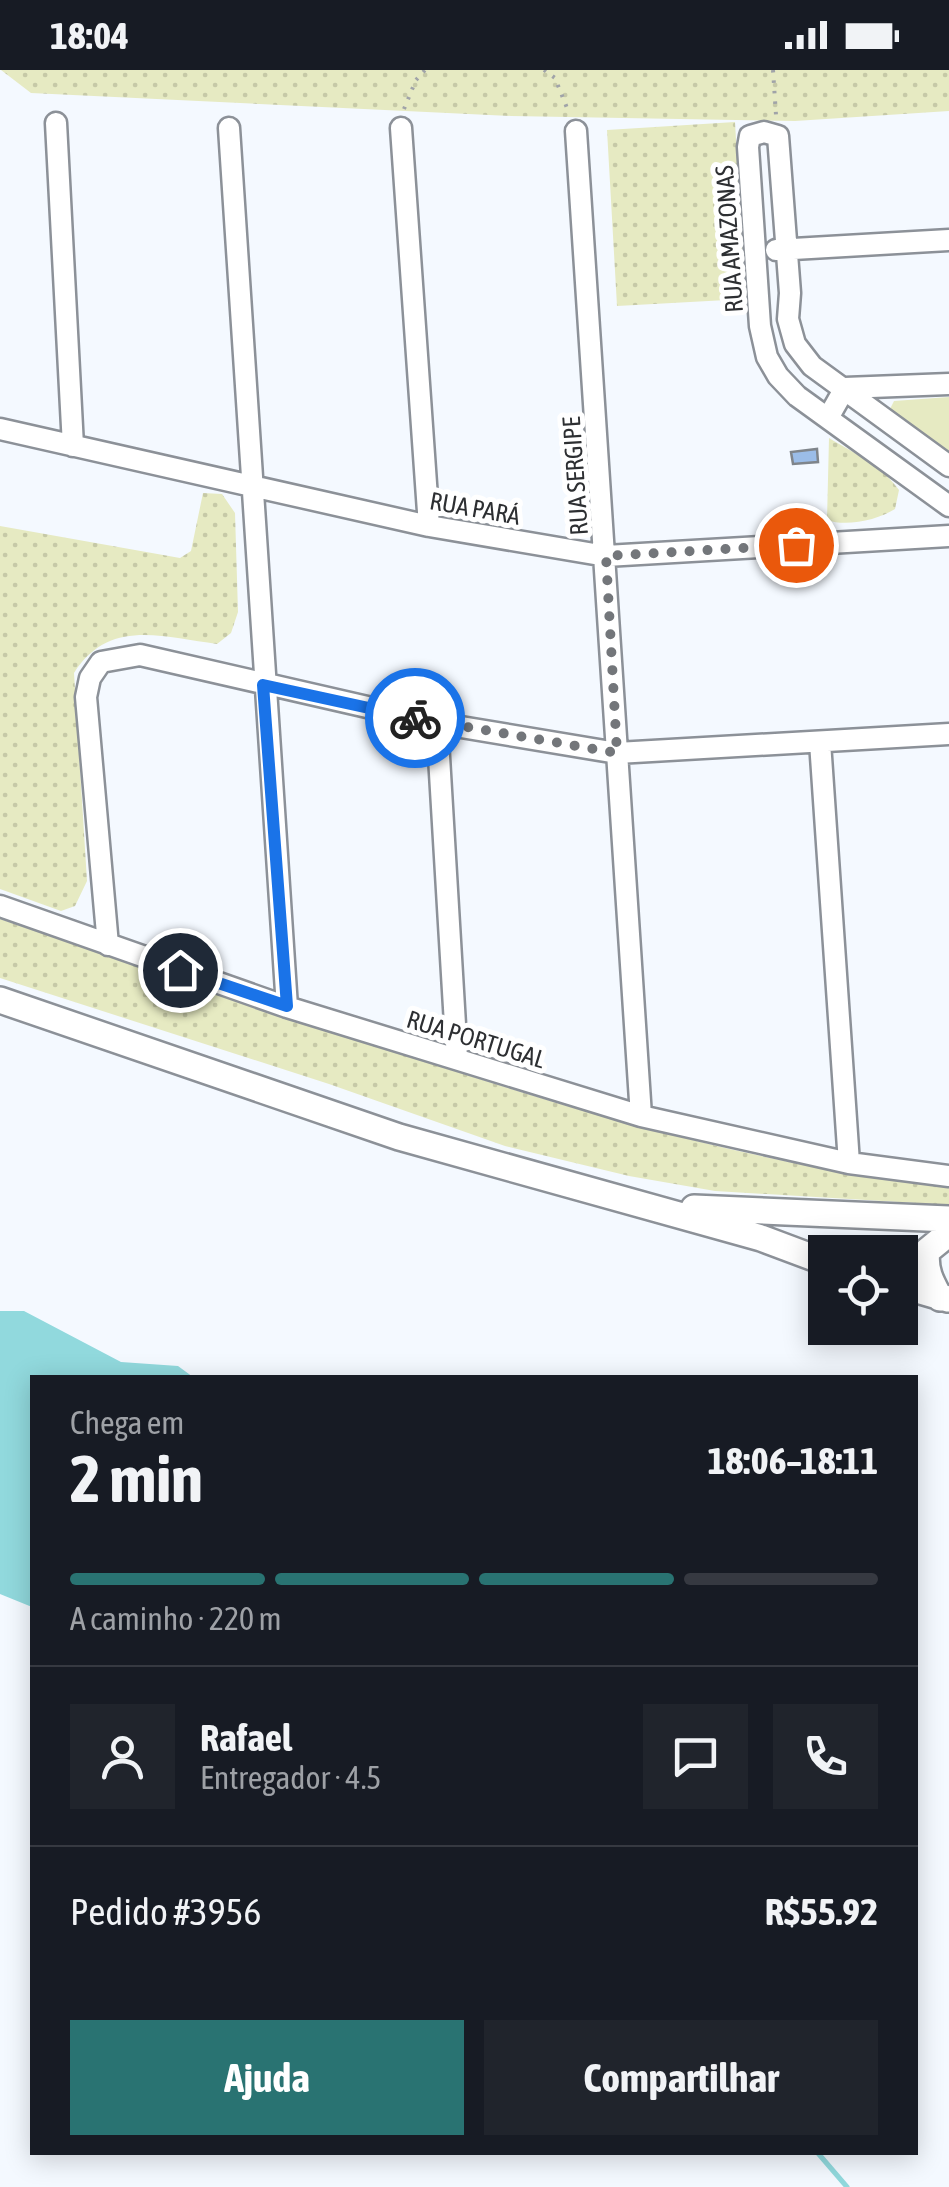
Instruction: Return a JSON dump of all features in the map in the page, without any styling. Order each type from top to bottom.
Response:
[{"type":"main road","points":[[0,1000],[399,1136],[654,1206],[808,1256]]},
{"type":"main road","points":[[654,1206],[949,1219]]},
{"type":"main road","points":[[944,1298],[929,1279],[925,1262],[927,1251],[949,1234]]},
{"type":"main road","points":[[918,1290],[944,1298]]},
{"type":"street","points":[[56,122],[73,446]]},
{"type":"street","points":[[229,128],[287,1006]]},
{"type":"street","points":[[401,128],[430,526]]},
{"type":"street","name":"RUA SERGIPE","points":[[576,132],[641,1116]]},
{"type":"street","name":"RUA AMAZONAS","points":[[778,136],[756,133],[749,140],[756,293],[767,358],[797,396],[949,506]]},
{"type":"street","points":[[778,136],[790,294],[788,319],[794,344],[812,366],[949,466]]},
{"type":"street","points":[[756,251],[949,240]]},
{"type":"street","points":[[756,293],[790,294]]},
{"type":"street","points":[[845,388],[949,384]]},
{"type":"street","points":[[828,418],[845,388]]},
{"type":"street","name":"RUA PARÁ","points":[[0,429],[430,526],[606,556],[949,536]]},
{"type":"street","points":[[108,945],[86,697],[90,678],[101,662],[140,655],[437,722],[617,753],[949,734]]},
{"type":"street","points":[[437,722],[456,1058]]},
{"type":"street","points":[[820,742],[848,1163]]},
{"type":"street","name":"RUA PORTUGAL","points":[[0,906],[287,1006],[641,1116],[848,1163],[949,1176]]},
{"type":"path","points":[[401,128],[416,80],[426,70]]},
{"type":"path","points":[[544,70],[555,78],[576,132]]},
{"type":"path","points":[[773,70],[778,136]]},
{"type":"green space","points":[[1,70],[949,70],[949,111],[795,121],[511,116],[31,93]]},
{"type":"green space","points":[[735,122],[745,299],[617,306],[607,130]]},
{"type":"green space","points":[[949,397],[949,454],[889,411],[894,401]]},
{"type":"green space","points":[[829,438],[892,481],[899,490],[895,509],[862,521],[827,520]]},
{"type":"green space","points":[[203,493],[222,494],[235,513],[238,612],[231,633],[217,644],[138,635],[103,644],[88,656],[74,673],[87,881],[75,906],[61,911],[0,889],[0,526],[180,558],[191,551]]},
{"type":"green space","points":[[0,919],[577,1109],[799,1164],[949,1187],[949,1205],[715,1191],[629,1176],[505,1146],[329,1084],[0,978]]},
{"type":"water","points":[[0,1311],[24,1311],[121,1362],[178,1366],[190,1375],[30,1375],[30,1606],[0,1594]]},
{"type":"building","points":[[817,449],[818,462],[793,464],[791,452]]},
{"type":"waterway","points":[[820,2155],[847,2187]]},
{"type":"way so far","points":[[415,718],[617,753],[606,556],[796,545]]},
{"type":"route","points":[[180,970],[287,1006],[263,685],[415,718]]}]
